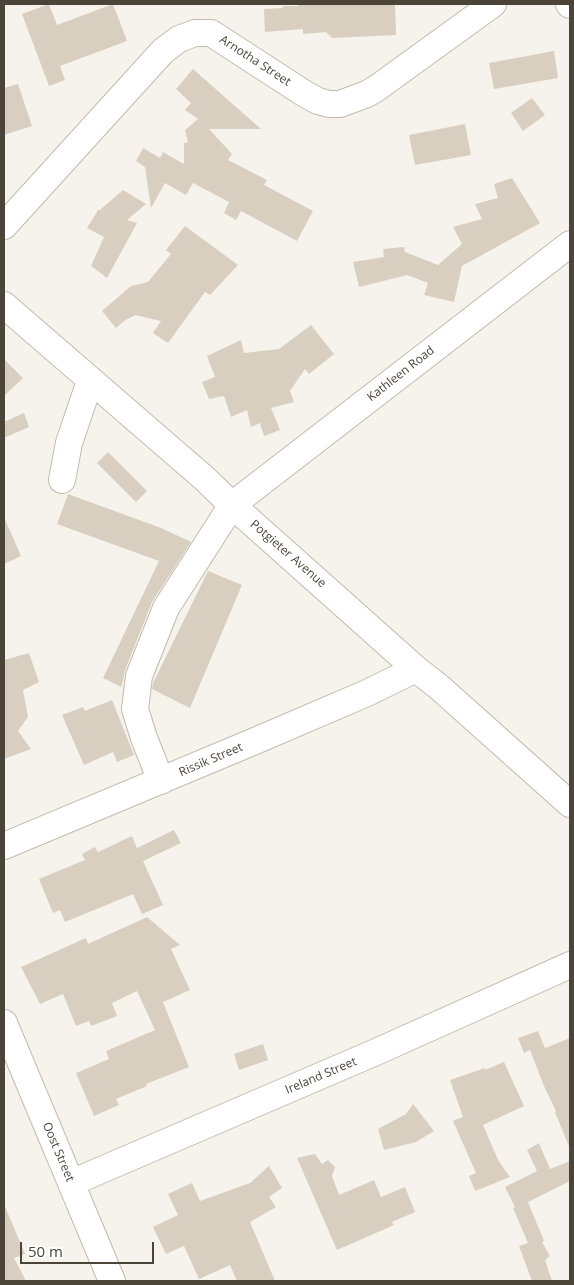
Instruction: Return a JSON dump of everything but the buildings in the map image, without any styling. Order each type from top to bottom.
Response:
[{"type":"street","name":"Arnotha Street","points":[[4,226],[163,51],[179,38],[195,33],[210,33],[311,97],[329,104],[340,104],[368,94],[493,4]]},
{"type":"street","name":"Kathleen Road","points":[[161,780],[144,738],[135,709],[139,676],[166,608],[232,505],[570,244]]},
{"type":"street","name":"Potgieter Avenue","points":[[4,305],[204,478],[416,669],[439,687],[570,804]]},
{"type":"street","points":[[62,480],[69,443],[90,381]]},
{"type":"street","name":"Rissik Street","points":[[4,846],[367,693],[416,669]]},
{"type":"street","name":"Ireland Street","points":[[71,1183],[376,1052],[570,965]]},
{"type":"street","name":"Oost Street","points":[[4,1023],[112,1281]]}]
